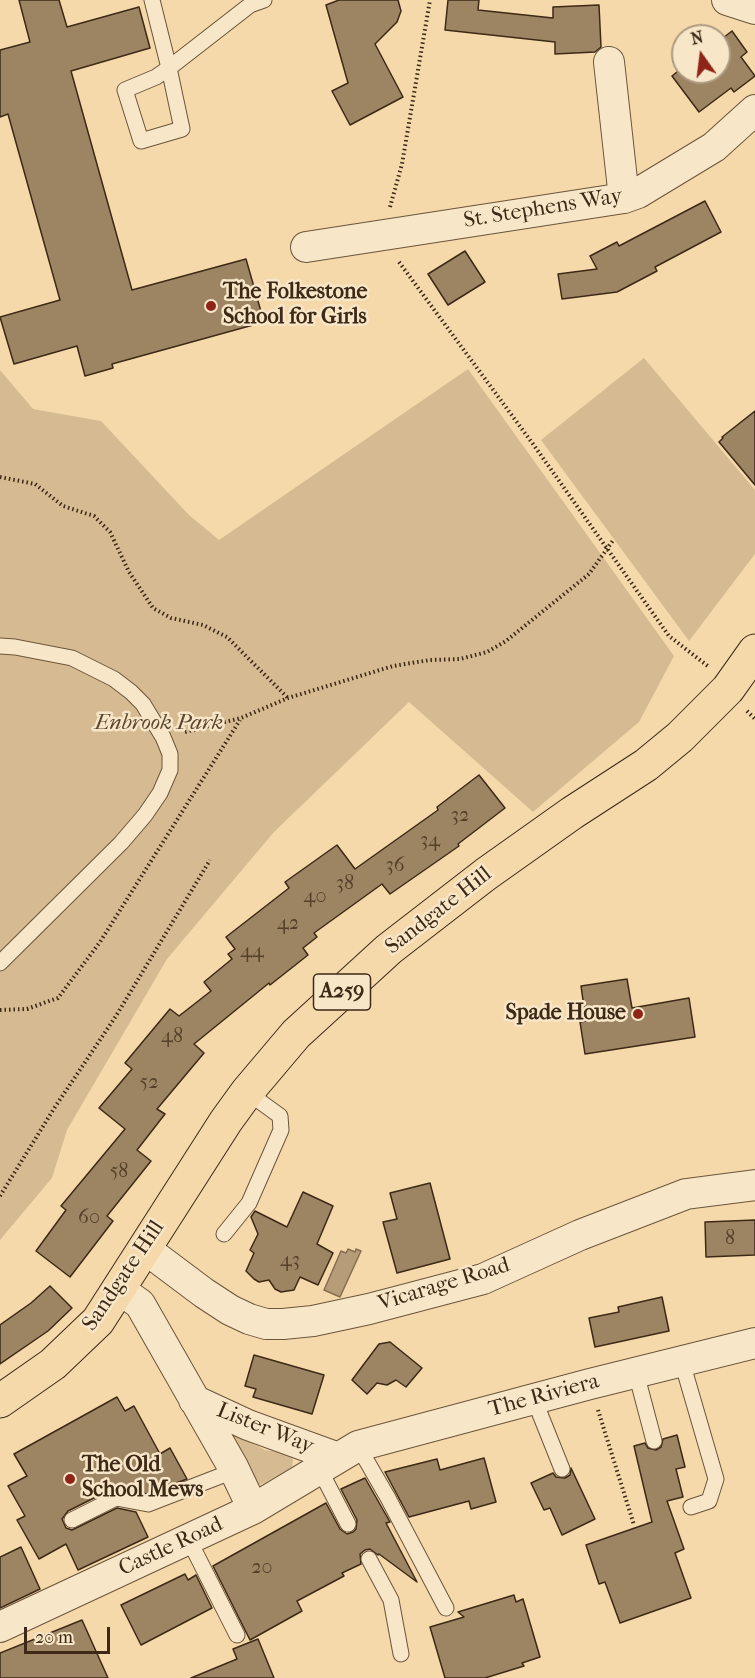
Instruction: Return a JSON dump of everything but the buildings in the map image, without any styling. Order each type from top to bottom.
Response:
[{"type":"highway","name":"Sandgate Hill","points":[[0,1401],[53,1364],[98,1321],[226,1121],[247,1092],[296,1034],[389,949],[486,874],[572,813],[646,765],[680,737],[728,689],[755,651]]},
{"type":"street","points":[[727,0],[755,9]]},
{"type":"street","points":[[609,62],[624,198]]},
{"type":"street","name":"St. Stephens Way","points":[[306,247],[624,198],[638,193],[714,147],[755,110]]},
{"type":"street","name":"Vicarage Road","points":[[144,1248],[204,1293],[249,1319],[266,1324],[313,1321],[369,1309],[483,1278],[580,1235],[686,1194],[755,1185]]},
{"type":"street","name":"Lister Way","points":[[119,1289],[140,1304],[233,1467],[253,1509]]},
{"type":"street","name":"The Riviera","points":[[338,1458],[534,1399],[755,1342]]},
{"type":"street","name":"Lister Way","points":[[194,1400],[248,1425],[338,1458]]},
{"type":"street","name":"Castle Road","points":[[0,1627],[253,1509],[338,1458]]},
{"type":"lane","points":[[152,0],[170,68],[182,129],[141,141],[125,90],[156,77],[170,68],[250,5],[264,0]]},
{"type":"lane","points":[[0,646],[72,658],[96,669],[131,692],[142,704],[163,737],[170,753],[170,770],[160,793],[145,815],[121,843],[0,963]]},
{"type":"lane","points":[[224,1234],[249,1203],[281,1130],[280,1116],[247,1092]]},
{"type":"lane","points":[[682,1362],[716,1479],[709,1502],[691,1507]]},
{"type":"lane","points":[[636,1373],[654,1441]]},
{"type":"lane","points":[[534,1399],[562,1469]]},
{"type":"lane","points":[[338,1458],[348,1524]]},
{"type":"lane","points":[[338,1458],[388,1498],[446,1608]]},
{"type":"lane","points":[[72,1520],[116,1498],[148,1504],[223,1475],[233,1467]]},
{"type":"lane","points":[[188,1538],[237,1635]]},
{"type":"lane","points":[[369,1560],[391,1600],[401,1654]]},
{"type":"path","points":[[430,0],[402,164],[382,235],[406,274],[533,444],[669,636],[713,670],[728,689]]},
{"type":"path","points":[[0,477],[35,484],[63,506],[94,516],[110,532],[129,572],[153,608],[171,618],[203,626],[227,637],[288,698]]},
{"type":"path","points":[[163,737],[241,718],[288,698],[393,666],[430,660],[460,659],[487,652],[506,641],[589,574],[614,539]]},
{"type":"path","points":[[0,1010],[27,1009],[58,998],[100,942],[241,718]]},
{"type":"path","points":[[0,1196],[55,1107],[116,1016],[210,860]]},
{"type":"path","points":[[590,1384],[634,1525]]},
{"type":"green space","points":[[644,358],[755,490],[755,554],[689,641],[541,440]]},
{"type":"green space","name":"Enbrook Park","points":[[468,369],[674,656],[639,722],[533,812],[409,702],[274,832],[167,959],[67,1130],[52,1178],[0,1240],[0,370],[33,409],[101,421],[189,515],[219,540]]},
{"type":"green space","points":[[234,1434],[265,1450],[290,1454],[293,1460],[292,1467],[264,1483],[259,1485],[255,1483],[231,1435]]},
{"type":"shaded area","points":[[348,1249],[355,1252],[356,1249],[361,1251],[340,1297],[324,1290],[341,1251],[346,1253]]},
{"type":"place","name":"The Folkestone School for Girls","points":[[211,306]]},
{"type":"place","name":"Spade House","points":[[638,1014]]},
{"type":"place","name":"The Old School Mews","points":[[70,1479]]}]
